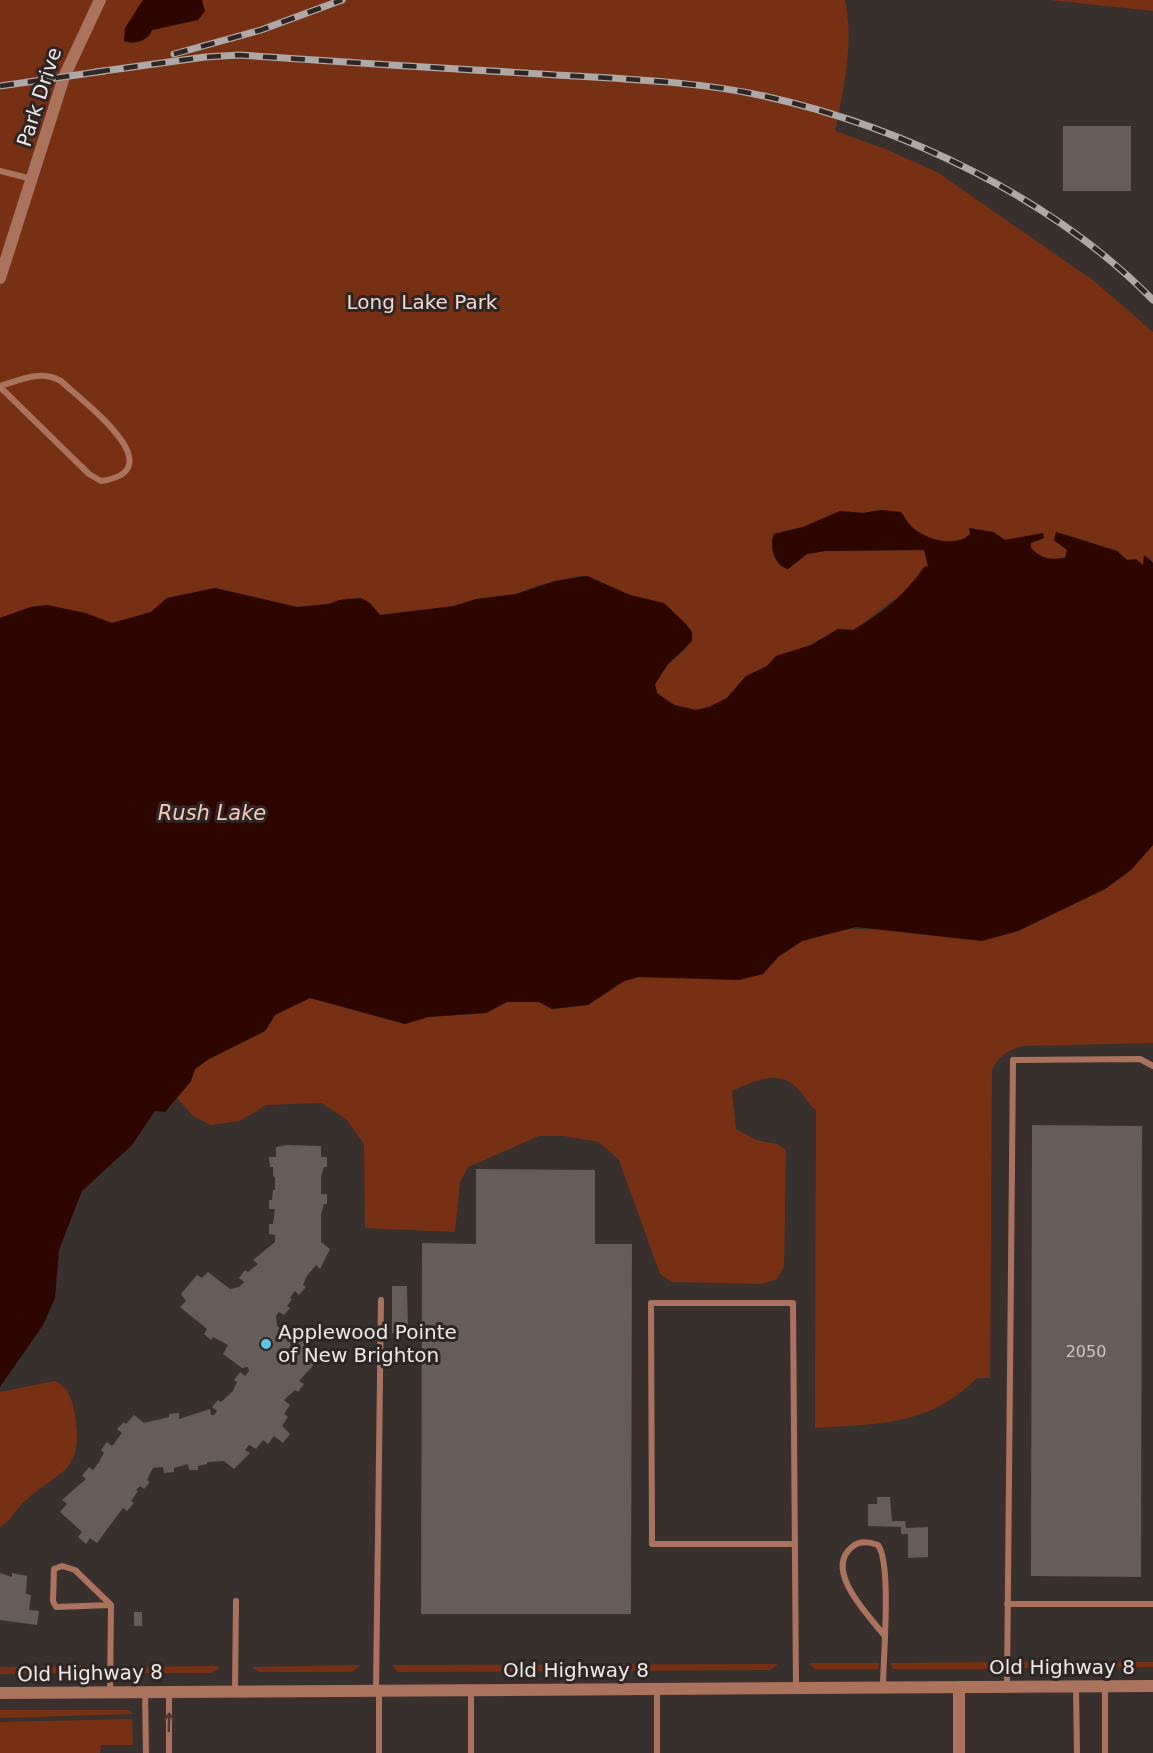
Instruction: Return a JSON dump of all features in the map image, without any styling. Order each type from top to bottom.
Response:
[{"type":"street","name":"Park Drive","points":[[0,278],[64,77],[100,0]]},
{"type":"street","name":"Old Highway 8","points":[[0,1693],[1153,1686]]},
{"type":"street","points":[[959,1687],[959,1753]]},
{"type":"lane","points":[[0,171],[32,179]]},
{"type":"lane","points":[[38,374],[51,376],[61,381],[121,437],[130,458],[126,472],[117,479],[101,481],[89,474],[0,386],[38,374]]},
{"type":"lane","points":[[1007,1687],[1013,1060],[1140,1059],[1153,1066]]},
{"type":"lane","points":[[379,1753],[381,1300]]},
{"type":"lane","points":[[794,1544],[652,1545],[651,1302],[793,1302],[796,1687]]},
{"type":"lane","points":[[883,1687],[884,1635],[885,1562],[883,1551],[872,1542],[856,1544],[849,1549],[844,1558],[842,1571],[848,1588],[884,1635]]},
{"type":"lane","points":[[110,1692],[111,1605],[75,1570],[62,1566],[54,1569],[53,1601],[56,1607],[111,1605]]},
{"type":"lane","points":[[236,1601],[236,1691]]},
{"type":"lane","points":[[1007,1604],[1153,1604]]},
{"type":"lane","points":[[1076,1687],[1077,1753]]},
{"type":"lane","points":[[1105,1687],[1105,1753]]},
{"type":"lane","points":[[657,1689],[657,1753]]},
{"type":"lane","points":[[471,1690],[471,1753]]},
{"type":"lane","points":[[169,1753],[170,1691]]},
{"type":"lane","points":[[145,1692],[146,1753]]},
{"type":"green space","name":"Long Lake Park","points":[[0,0],[845,0],[848,17],[848,49],[835,131],[883,148],[937,172],[1094,281],[1153,332],[1153,563],[1149,557],[1144,559],[1144,565],[1127,560],[1117,551],[1061,533],[1059,544],[1067,550],[1068,555],[1053,559],[1039,555],[1031,548],[1031,543],[1044,538],[1035,535],[1005,540],[993,532],[969,528],[970,534],[964,538],[957,541],[941,541],[919,532],[901,513],[881,510],[863,513],[840,511],[803,527],[783,531],[772,540],[780,565],[788,569],[807,554],[825,551],[924,550],[928,567],[900,598],[890,602],[860,626],[853,630],[838,629],[811,645],[783,654],[767,666],[746,676],[727,698],[709,707],[696,710],[662,699],[657,693],[655,684],[668,664],[687,648],[651,600],[630,595],[587,576],[539,585],[516,594],[476,599],[454,606],[379,615],[375,609],[349,598],[329,604],[297,607],[215,588],[167,598],[152,612],[112,623],[85,613],[47,605],[31,607],[0,618]]},
{"type":"green space","points":[[1050,0],[1153,0],[1153,11]]},
{"type":"green space","points":[[1153,845],[1153,1043],[1022,1046],[1004,1055],[994,1065],[992,1070],[990,1378],[977,1378],[959,1394],[940,1406],[902,1420],[815,1428],[816,1110],[798,1089],[783,1079],[757,1081],[732,1091],[736,1129],[756,1140],[777,1144],[786,1150],[784,1267],[777,1279],[762,1284],[672,1282],[660,1274],[619,1160],[599,1142],[564,1136],[539,1136],[468,1167],[460,1182],[455,1232],[365,1228],[364,1144],[347,1120],[322,1103],[266,1105],[240,1121],[211,1125],[193,1116],[177,1098],[191,1081],[194,1069],[265,1031],[275,1015],[310,998],[405,1024],[428,1017],[486,1013],[507,1002],[539,1002],[552,1009],[588,1005],[624,981],[639,977],[763,974],[778,957],[802,941],[841,929],[1018,931],[1105,889],[1131,870]]},
{"type":"green space","points":[[55,1381],[67,1391],[74,1409],[77,1433],[73,1458],[60,1474],[26,1500],[0,1527],[0,1392]]},
{"type":"green space","points":[[995,1662],[989,1669],[893,1669],[890,1663]]},
{"type":"green space","points":[[1017,1662],[1153,1662],[1153,1667],[1023,1668]]},
{"type":"green space","points":[[809,1663],[879,1663],[878,1669],[815,1669]]},
{"type":"green space","points":[[778,1664],[771,1670],[397,1672],[392,1665]]},
{"type":"green space","points":[[361,1665],[351,1672],[260,1672],[251,1667]]},
{"type":"green space","points":[[93,1666],[95,1668],[89,1673],[0,1674],[0,1667]]},
{"type":"green space","points":[[218,1666],[219,1669],[210,1673],[129,1673],[123,1667]]},
{"type":"green space","points":[[0,1710],[128,1710],[133,1714],[0,1718]]},
{"type":"green space","points":[[132,1719],[133,1745],[101,1745],[100,1753],[0,1753],[0,1722]]},
{"type":"water","points":[[143,0],[202,0],[205,11],[198,20],[152,30],[141,41],[132,43],[124,41],[125,28]]},
{"type":"water","name":"Rush Lake","points":[[881,510],[901,512],[911,526],[919,532],[942,541],[957,541],[964,538],[970,534],[969,528],[993,532],[1005,540],[1043,533],[1044,538],[1031,543],[1031,548],[1046,558],[1065,558],[1067,550],[1054,540],[1056,532],[1117,551],[1127,560],[1136,559],[1143,565],[1144,555],[1153,563],[1153,845],[1131,870],[1105,889],[1018,931],[982,941],[856,927],[802,941],[778,957],[763,974],[739,980],[639,977],[624,981],[588,1005],[552,1009],[539,1002],[507,1002],[486,1013],[428,1017],[405,1024],[310,998],[275,1015],[265,1031],[209,1059],[195,1069],[191,1081],[165,1112],[155,1111],[132,1145],[82,1191],[59,1250],[55,1298],[43,1325],[0,1387],[0,618],[31,607],[47,605],[85,613],[112,623],[151,612],[167,598],[215,588],[297,607],[361,598],[370,603],[380,615],[454,606],[476,599],[516,594],[555,581],[587,576],[630,595],[664,603],[685,623],[692,632],[692,641],[668,664],[655,684],[657,693],[674,705],[696,710],[709,707],[727,698],[746,676],[767,666],[776,656],[811,645],[838,629],[853,630],[863,624],[892,603],[924,567],[928,566],[924,550],[825,551],[807,554],[788,569],[776,560],[772,544],[774,534],[803,527],[840,511],[863,513]]},
{"type":"building","points":[[1063,126],[1131,126],[1131,191],[1063,191]]},
{"type":"building","points":[[1032,1125],[1142,1126],[1141,1577],[1031,1576]]},
{"type":"building","name":"Applewood Pointe of New Brighton","points":[[321,1146],[321,1157],[327,1157],[327,1167],[324,1167],[321,1177],[321,1194],[327,1194],[327,1204],[324,1204],[321,1215],[321,1242],[330,1249],[320,1269],[316,1265],[307,1276],[303,1285],[306,1287],[299,1295],[295,1291],[290,1298],[292,1299],[287,1306],[290,1308],[284,1315],[279,1312],[276,1316],[277,1326],[281,1329],[285,1324],[292,1330],[290,1333],[297,1338],[295,1340],[299,1343],[302,1339],[321,1357],[299,1381],[304,1384],[298,1392],[295,1390],[284,1400],[290,1405],[284,1414],[288,1417],[282,1426],[290,1434],[283,1443],[274,1436],[268,1444],[263,1440],[256,1449],[249,1445],[245,1450],[250,1453],[234,1469],[224,1461],[207,1462],[207,1464],[198,1466],[198,1470],[189,1470],[188,1464],[174,1468],[174,1472],[164,1473],[163,1467],[153,1468],[147,1480],[150,1482],[144,1489],[140,1486],[136,1490],[138,1491],[131,1501],[134,1503],[127,1511],[123,1508],[97,1543],[90,1538],[86,1544],[78,1537],[82,1532],[60,1512],[67,1504],[62,1500],[86,1479],[82,1476],[89,1467],[93,1470],[104,1453],[101,1450],[107,1442],[112,1446],[122,1433],[117,1429],[124,1422],[126,1424],[134,1415],[144,1423],[169,1417],[169,1414],[179,1413],[179,1419],[210,1409],[211,1415],[214,1415],[217,1411],[212,1407],[218,1400],[221,1402],[233,1391],[237,1382],[234,1380],[240,1372],[245,1376],[249,1371],[248,1367],[242,1368],[223,1354],[228,1345],[213,1337],[211,1340],[204,1334],[207,1329],[180,1307],[186,1301],[181,1294],[197,1275],[202,1278],[208,1272],[230,1289],[239,1287],[244,1282],[239,1278],[245,1270],[248,1272],[258,1264],[253,1260],[275,1242],[275,1235],[269,1234],[269,1224],[273,1224],[275,1209],[269,1209],[269,1200],[272,1200],[273,1190],[275,1190],[275,1177],[273,1167],[270,1167],[269,1157],[276,1157],[276,1147]]},
{"type":"building","points":[[476,1169],[595,1170],[595,1244],[632,1244],[631,1614],[421,1614],[422,1243],[476,1244]]},
{"type":"building","points":[[392,1286],[407,1286],[408,1333],[392,1333]]},
{"type":"building","points":[[877,1497],[890,1497],[892,1521],[905,1521],[906,1528],[928,1527],[928,1557],[908,1558],[908,1534],[901,1534],[901,1527],[868,1526],[868,1504],[877,1504]]},
{"type":"building","points":[[0,1573],[12,1577],[12,1573],[27,1576],[26,1594],[31,1595],[29,1610],[39,1611],[37,1625],[0,1620]]},
{"type":"building","points":[[134,1612],[142,1612],[142,1626],[134,1626]]},
{"type":"railway","points":[[174,54],[261,30],[342,0]]},
{"type":"railway","points":[[96,72],[205,57],[239,55],[653,81],[764,96],[817,109],[869,127],[922,147],[973,171],[1070,229],[1113,263],[1153,300]]},
{"type":"railway","points":[[0,86],[104,71]]},
{"type":"place","name":"Applewood Pointe of New Brighton","points":[[266,1344]]}]
